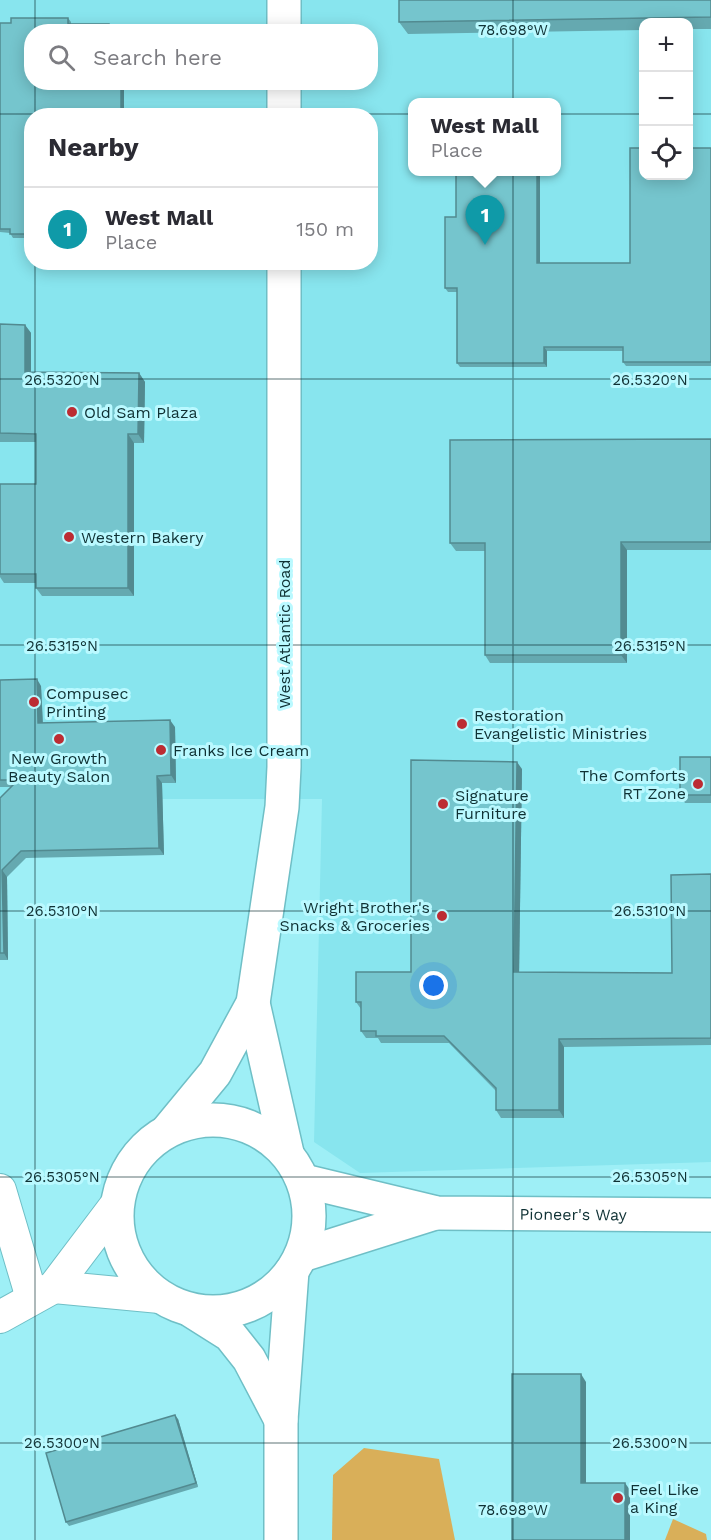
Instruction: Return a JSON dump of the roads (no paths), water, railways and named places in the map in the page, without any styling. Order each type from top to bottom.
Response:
[{"type":"main road","points":[[284,0],[284,24]]},
{"type":"main road","points":[[284,90],[284,108]]},
{"type":"main road","name":"West Atlantic Road","points":[[168,1130],[215,1073],[253,1003],[282,807],[285,767],[284,270]]},
{"type":"main road","name":"West Atlantic Road","points":[[253,1003],[287,1153]]},
{"type":"main road","points":[[281,1420],[249,1359],[230,1335],[192,1311],[160,1297],[134,1273],[118,1241],[116,1205],[125,1174],[143,1148],[168,1130],[199,1120],[232,1121],[262,1132],[287,1153],[304,1181],[310,1219],[297,1263],[281,1420],[281,1540]]},
{"type":"main road","name":"Pioneer's Way","points":[[304,1181],[437,1213],[711,1215]]},
{"type":"main road","name":"Pioneer's Way","points":[[297,1263],[437,1213]]},
{"type":"main road","points":[[192,1311],[230,1311],[265,1297],[297,1263]]},
{"type":"street","points":[[0,1190],[43,1293]]},
{"type":"street","points":[[0,1317],[43,1293],[116,1205]]},
{"type":"street","points":[[43,1293],[160,1297]]},
{"type":"place","name":"West Mall","points":[[485,245]]},
{"type":"place","name":"Old Sam Plaza","points":[[72,412]]},
{"type":"place","name":"Western Bakery","points":[[69,537]]},
{"type":"place","name":"Compusec Printing","points":[[34,702]]},
{"type":"place","name":"Restoration Evangelistic Ministries","points":[[462,724]]},
{"type":"place","name":"New Growth Beauty Salon","points":[[59,739]]},
{"type":"place","name":"Franks Ice Cream","points":[[161,750]]},
{"type":"place","name":"The Comforts RT Zone","points":[[698,784]]},
{"type":"place","name":"Signature Furniture","points":[[443,804]]},
{"type":"place","name":"Wright Brother's Snacks & Groceries","points":[[442,916]]},
{"type":"place","name":"Feel Like a King","points":[[618,1498]]}]
